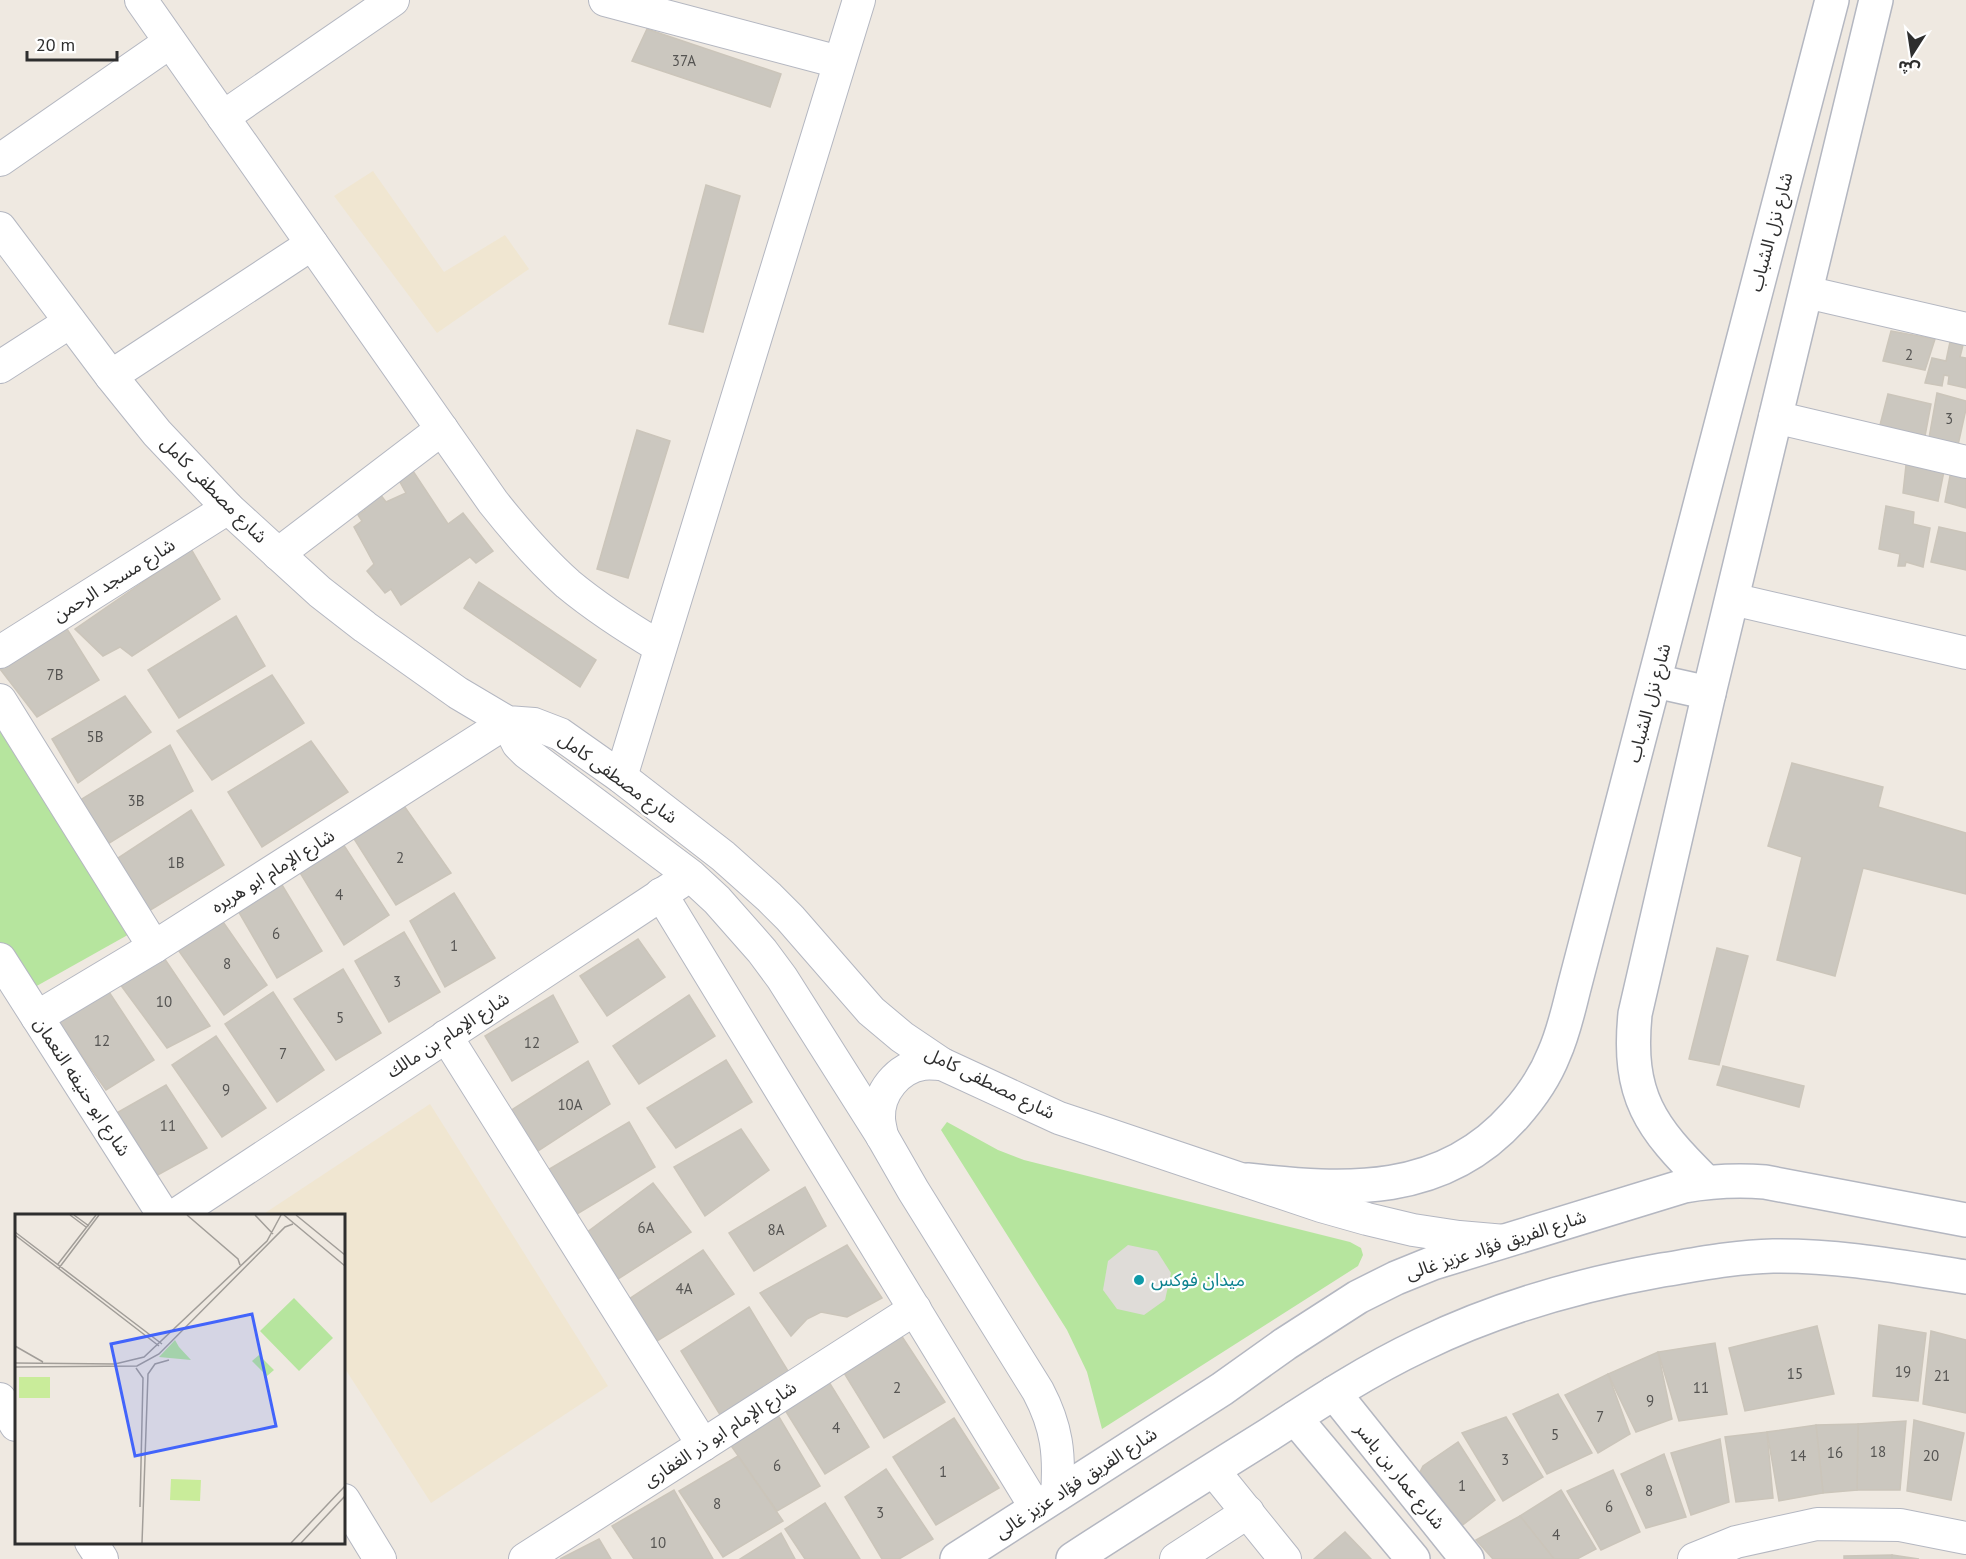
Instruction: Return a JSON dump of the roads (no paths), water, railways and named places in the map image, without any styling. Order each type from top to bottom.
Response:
[{"type":"street","points":[[141,0],[493,502],[516,531],[568,584],[597,607],[660,647]]},
{"type":"street","points":[[223,117],[393,0]]},
{"type":"street","points":[[605,0],[839,62]]},
{"type":"street","points":[[621,777],[859,0]]},
{"type":"street","name":"شارع نزل الشباب","points":[[1247,1180],[1293,1185],[1375,1185],[1438,1172],[1463,1159],[1486,1143],[1507,1124],[1542,1079],[1555,1053],[1655,681],[1832,0]]},
{"type":"street","points":[[1706,1182],[1676,1152],[1658,1129],[1644,1103],[1635,1074],[1632,1044],[1635,1014],[1709,693],[1876,0]]},
{"type":"street","points":[[0,160],[170,42]]},
{"type":"street","name":"شارع مصطفى كامل","points":[[0,228],[111,376],[158,433],[228,508],[278,554],[365,627],[458,693],[507,722],[521,722],[548,728],[560,734],[621,777],[723,856],[769,897],[885,1025],[942,1064],[1059,1118],[1321,1206],[1367,1219],[1448,1235],[1506,1241]]},
{"type":"street","points":[[111,376],[312,244]]},
{"type":"street","points":[[1806,292],[1966,329]]},
{"type":"street","points":[[0,367],[70,322]]},
{"type":"street","points":[[1775,417],[1966,462]]},
{"type":"street","points":[[278,554],[442,429]]},
{"type":"street","name":"شارع مسجد الرحمن","points":[[0,652],[228,508]]},
{"type":"street","points":[[1732,599],[1966,653]]},
{"type":"street","points":[[1655,681],[1709,693]]},
{"type":"street","points":[[0,700],[154,947]]},
{"type":"street","name":"شارع مصطفى كامل","points":[[507,722],[518,744],[526,753],[690,876],[717,900],[762,951],[788,988],[882,1136],[1048,1410],[1055,1430],[1058,1450],[1047,1501]]},
{"type":"street","name":"شارع الإمام ابو هريره","points":[[37,1017],[154,947],[507,722]]},
{"type":"street","name":"شارع الإمام بن مالك","points":[[176,1214],[723,856]]},
{"type":"street","points":[[662,894],[915,1309],[1047,1501]]},
{"type":"street","name":"شارع ابو حنيفه النعمان","points":[[0,959],[163,1214]]},
{"type":"street","points":[[446,1036],[703,1445]]},
{"type":"street","points":[[882,1136],[879,1118],[882,1099],[891,1082],[906,1070],[923,1064],[942,1064]]},
{"type":"street","name":"شارع الفريق فؤاد عزيز غالى","points":[[957,1559],[1222,1389],[1285,1344],[1358,1297],[1433,1263],[1684,1186],[1706,1182],[1736,1180],[1765,1182],[1966,1220]]},
{"type":"street","points":[[1078,1557],[1376,1368],[1466,1324],[1512,1307],[1616,1278],[1721,1260],[1772,1256],[1871,1261],[1966,1277]]},
{"type":"street","name":"شارع الإمام ابو ذر الغفارى","points":[[525,1559],[915,1309]]},
{"type":"street","name":"شارع عمار بن ياسر","points":[[1334,1393],[1467,1559]]},
{"type":"street","points":[[0,1399],[15,1423]]},
{"type":"street","points":[[1295,1418],[1413,1559]]},
{"type":"street","points":[[1213,1470],[1285,1559]]},
{"type":"street","points":[[345,1502],[381,1559]]},
{"type":"street","points":[[1176,1559],[1248,1512]]},
{"type":"street","points":[[1694,1559],[1736,1542],[1817,1524],[1900,1525],[1966,1538]]},
{"type":"street","points":[[92,1544],[102,1559]]},
{"type":"place","name":"ميدان فوكس","points":[[1139,1280]]}]
